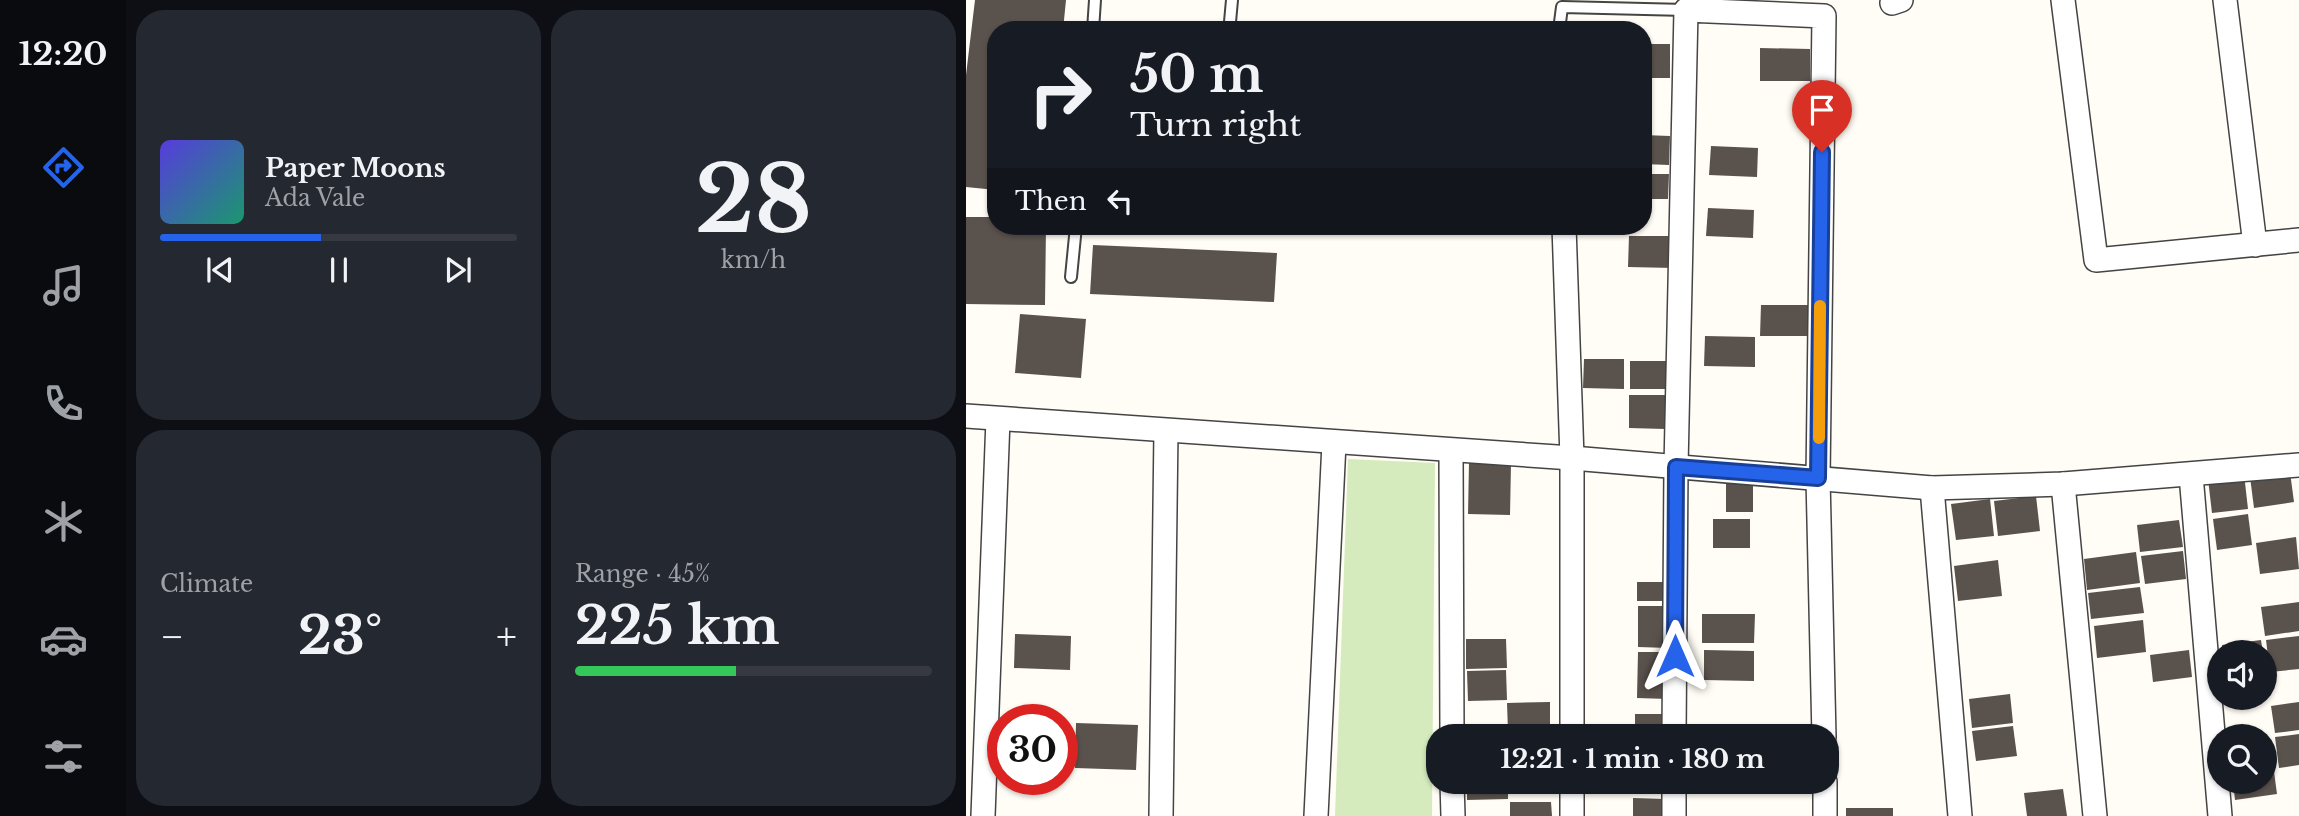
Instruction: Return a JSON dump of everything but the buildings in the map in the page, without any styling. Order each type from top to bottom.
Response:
[{"type":"street","points":[[2063,0],[2096,261],[2299,240]]},
{"type":"street","points":[[2225,0],[2255,245]]},
{"type":"street","points":[[1674,724],[1676,467],[1686,10],[1824,16],[1818,478],[1824,724]]},
{"type":"street","points":[[1564,235],[1572,458],[1572,724]]},
{"type":"street","points":[[966,416],[1572,458],[1932,488],[2063,484],[2299,465]]},
{"type":"street","points":[[983,816],[998,419]]},
{"type":"street","points":[[1161,816],[1166,431]]},
{"type":"street","points":[[1316,816],[1334,443]]},
{"type":"street","points":[[1451,451],[1452,724]]},
{"type":"street","points":[[2191,475],[2220,816]]},
{"type":"street","points":[[2063,484],[2095,816]]},
{"type":"street","points":[[1932,488],[1960,816]]},
{"type":"street","points":[[1452,794],[1452,816]]},
{"type":"street","points":[[1572,794],[1572,816]]},
{"type":"street","points":[[1674,794],[1674,816]]},
{"type":"street","points":[[1825,794],[1825,816]]},
{"type":"lane","points":[[1094,21],[1095,0]]},
{"type":"lane","points":[[1230,21],[1232,0]]},
{"type":"lane","points":[[1560,21],[1562,7],[1686,10]]},
{"type":"lane","points":[[1071,277],[1075,235]]},
{"type":"green space","points":[[1348,459],[1435,463],[1433,724],[1426,724],[1426,794],[1432,794],[1432,816],[1335,816]]},
{"type":"slow traffic","points":[[1819,438],[1820,306]]},
{"type":"route","points":[[1675,656],[1676,467],[1818,478],[1822,152]]}]
